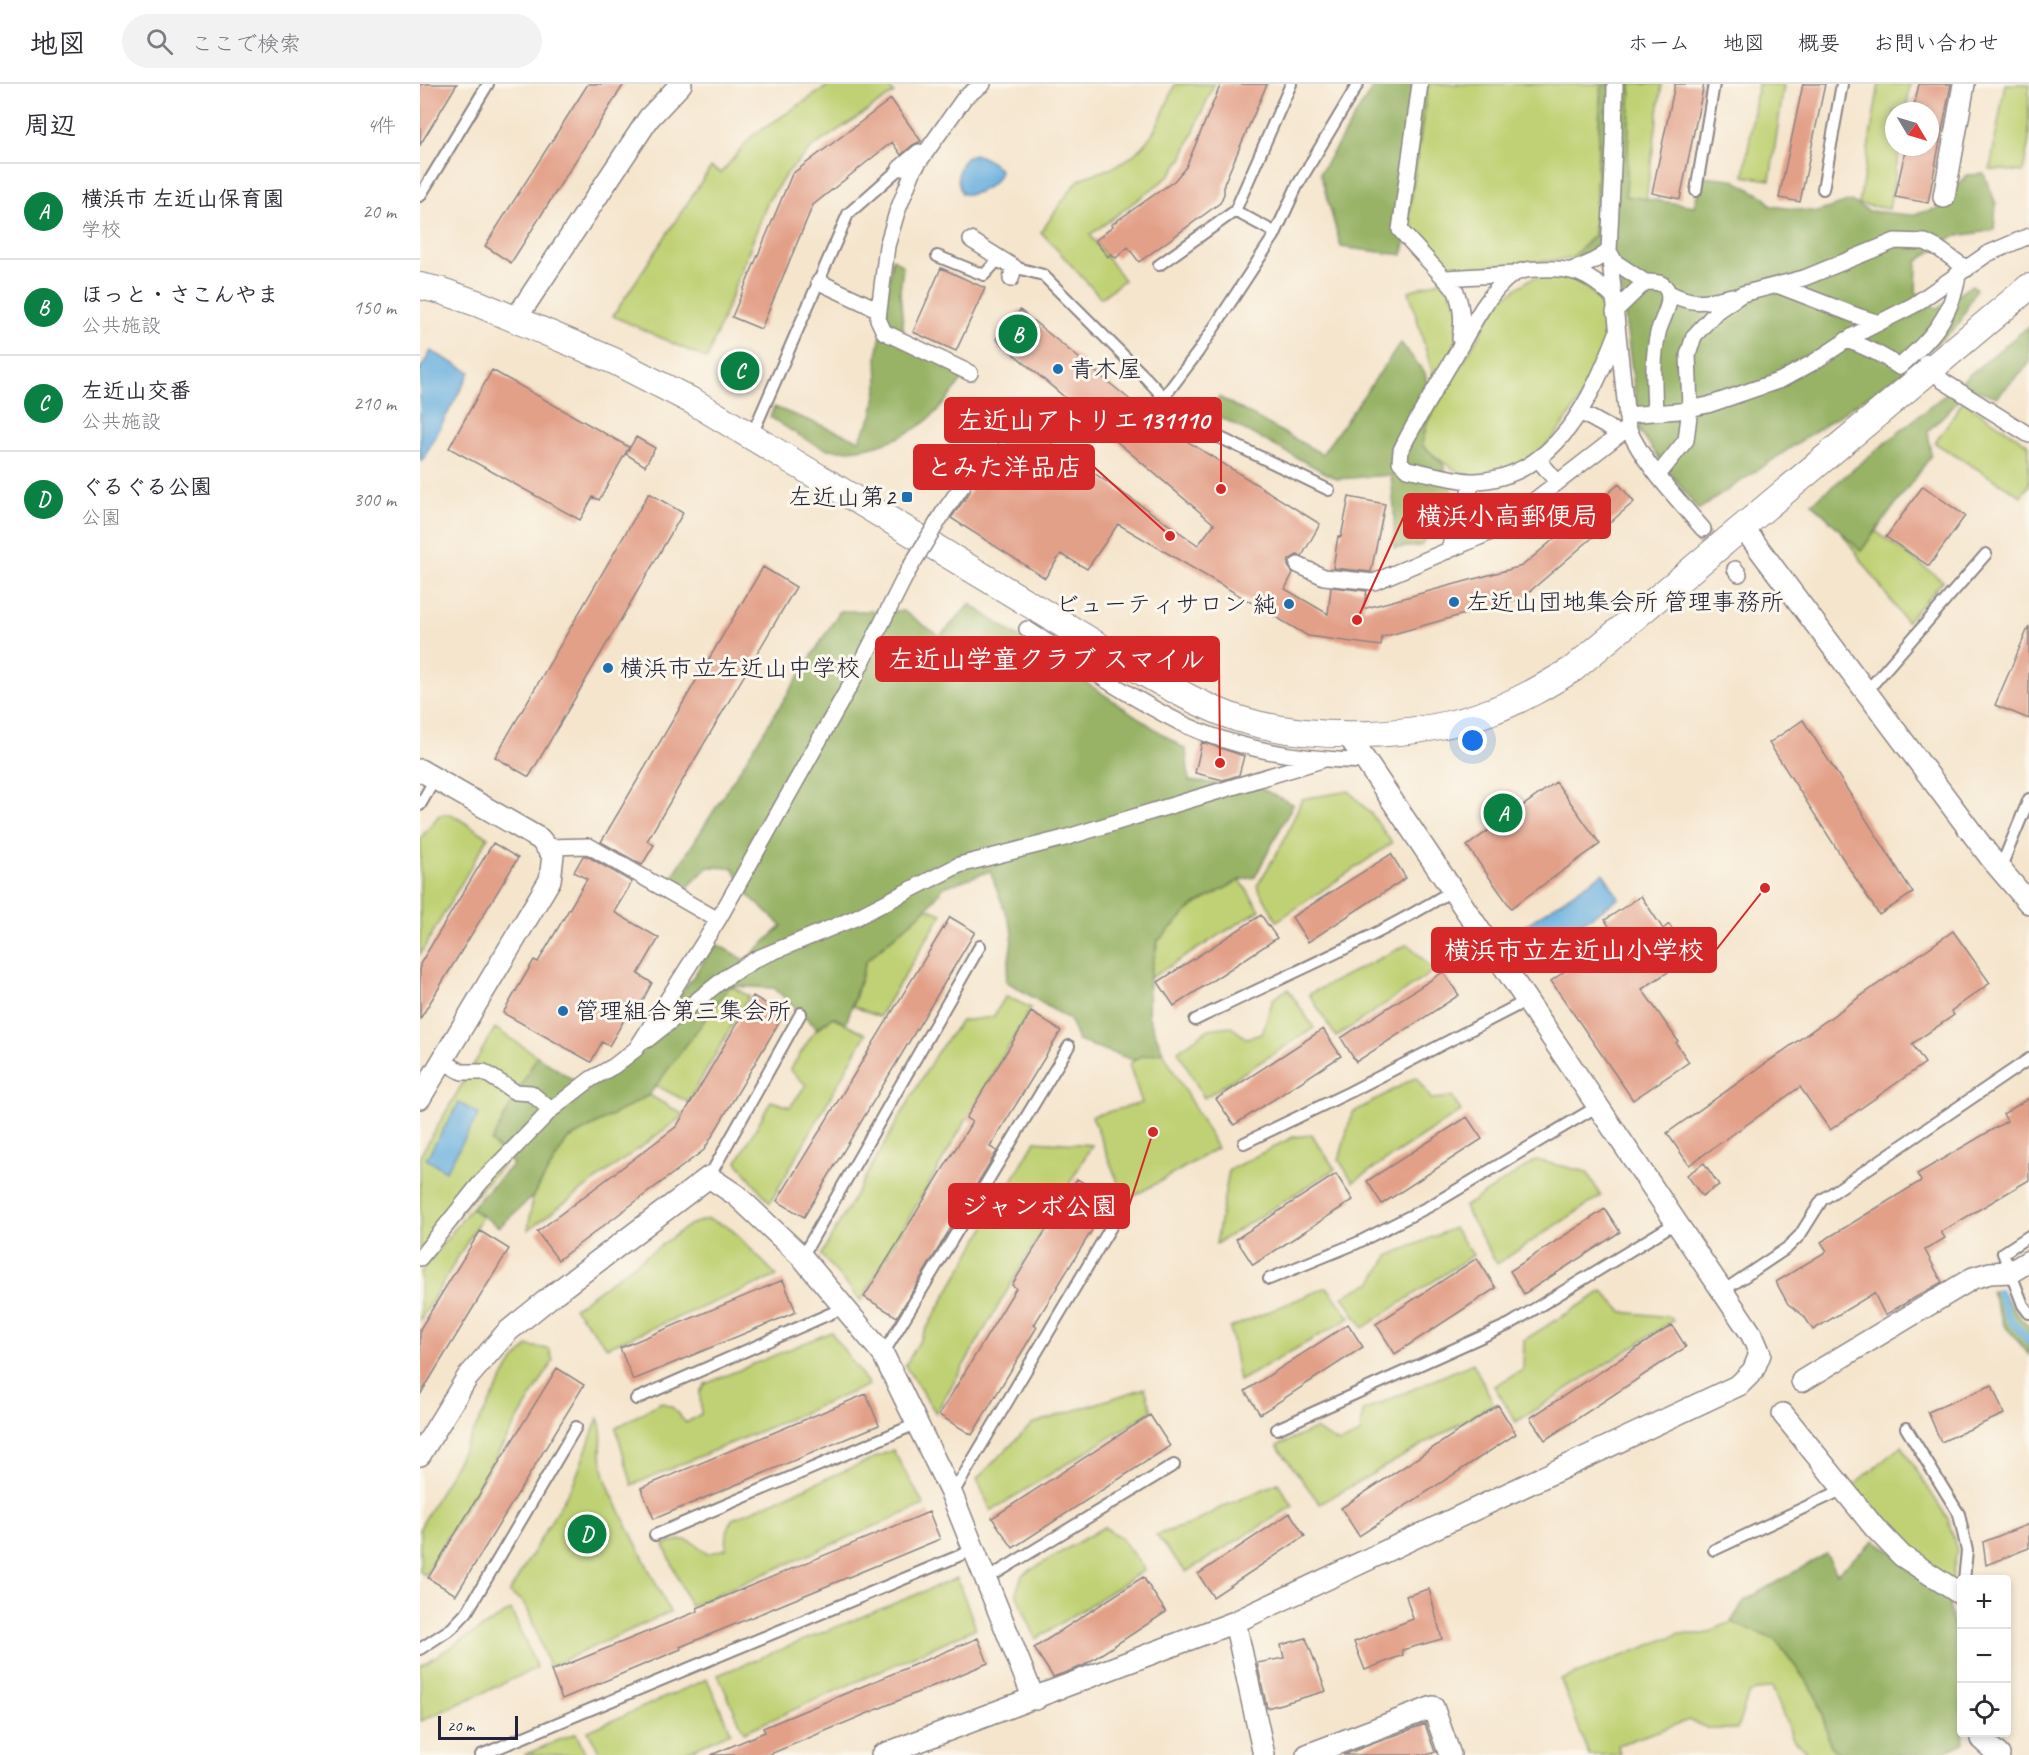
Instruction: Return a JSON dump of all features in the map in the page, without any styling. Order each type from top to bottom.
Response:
[{"type":"street","points":[[970,373],[884,332],[878,319],[887,246],[897,212],[914,169],[965,97],[983,84]]},
{"type":"street","points":[[1420,84],[1400,230],[1456,291],[1461,304],[1463,320],[1459,348]]},
{"type":"street","points":[[1615,84],[1609,251],[1625,425],[1636,446],[1703,529]]},
{"type":"street","points":[[1944,197],[1964,84]]},
{"type":"street","points":[[515,320],[649,118],[678,85]]},
{"type":"street","points":[[900,168],[936,138]]},
{"type":"street","points":[[1298,565],[1324,577],[1374,582],[1496,530],[1557,483],[1625,425],[1655,413],[1690,408],[1744,394],[1781,380],[1846,340],[1914,305],[1987,254],[2029,236]]},
{"type":"street","points":[[970,240],[1013,273]]},
{"type":"street","points":[[1669,293],[1681,299],[1701,303],[1742,294],[1804,278],[1895,241],[1924,242],[1939,249],[1963,272]]},
{"type":"street","points":[[1446,278],[1514,274],[1530,269],[1571,270],[1584,267],[1609,251]]},
{"type":"street","points":[[1609,251],[1615,262],[1645,282],[1657,282],[1665,286],[1669,293],[1669,303],[1655,346],[1655,413]]},
{"type":"street","points":[[1571,270],[1586,275],[1600,285],[1614,304]]},
{"type":"street","points":[[1963,272],[1949,310],[1925,344],[1925,359],[1943,381],[2029,435]]},
{"type":"street","points":[[1514,274],[1496,291],[1459,348],[1404,444],[1400,462],[1407,469],[1473,481],[1499,478],[1520,470],[1538,459],[1557,442],[1581,412],[1604,369],[1617,333]]},
{"type":"street","points":[[819,282],[879,310]]},
{"type":"street","points":[[1614,304],[1645,282]]},
{"type":"street","points":[[1777,285],[1879,323]]},
{"type":"street","points":[[420,286],[479,304],[614,361],[694,402],[1143,674],[1211,708],[1261,725],[1320,734],[1348,735],[1437,727],[1492,711],[1547,685],[1581,663],[1742,526],[1925,359],[2029,287]]},
{"type":"street","points":[[1658,475],[1686,440],[1690,408],[1688,355],[1694,336],[1717,311],[1742,294]]},
{"type":"street","points":[[1846,340],[1869,347],[1899,367],[1925,359]]},
{"type":"street","points":[[1581,412],[1625,425]]},
{"type":"street","points":[[1538,459],[1557,483]]},
{"type":"street","points":[[1448,551],[1473,481]]},
{"type":"street","points":[[636,1049],[718,920],[853,680],[908,571],[942,513],[962,486]]},
{"type":"street","points":[[1742,526],[2000,869],[2029,903]]},
{"type":"street","points":[[1027,629],[1117,686],[1179,721],[1213,735],[1244,746],[1322,760],[1366,761]]},
{"type":"street","points":[[882,1755],[922,1747],[1036,1699],[1235,1623],[1739,1385],[1753,1371],[1760,1354],[1752,1335],[1348,735]]},
{"type":"street","points":[[420,1258],[481,1182],[551,1110],[591,1079],[614,1066],[726,978],[758,958],[855,918],[959,865],[1061,839],[1322,760]]},
{"type":"street","points":[[420,1098],[550,880],[553,855],[540,839],[428,775]]},
{"type":"street","points":[[547,847],[589,846],[718,920]]},
{"type":"street","points":[[442,1061],[462,1072],[484,1072],[515,1092],[531,1093],[551,1110]]},
{"type":"street","points":[[420,1455],[466,1378],[507,1332],[710,1177],[736,1196],[802,1257],[883,1354],[952,1495],[1036,1699]]},
{"type":"street","points":[[1802,1381],[1973,1278],[2020,1266]]},
{"type":"street","points":[[1783,1414],[1875,1527],[1902,1556],[1957,1592]]},
{"type":"street","points":[[1235,1623],[1264,1755]]},
{"type":"street","points":[[1307,1755],[1433,1707],[1450,1755]]},
{"type":"street","points":[[1980,1742],[1999,1755]]},
{"type":"lane","points":[[420,196],[488,84]]},
{"type":"lane","points":[[1159,265],[1235,211],[1291,84]]},
{"type":"lane","points":[[1164,397],[1204,343],[1276,233],[1297,186],[1358,84]]},
{"type":"lane","points":[[1696,191],[1714,84]]},
{"type":"lane","points":[[1823,189],[1842,84]]},
{"type":"lane","points":[[751,436],[848,214],[900,168]]},
{"type":"lane","points":[[1235,211],[1276,233]]},
{"type":"lane","points":[[938,256],[984,275],[996,262],[1013,273],[1043,274],[1182,417],[1200,428],[1329,490]]},
{"type":"lane","points":[[1866,692],[1986,554]]},
{"type":"lane","points":[[420,805],[428,775]]},
{"type":"lane","points":[[2000,869],[2029,799]]},
{"type":"lane","points":[[1195,1020],[1367,938],[1418,912],[1452,890]]},
{"type":"lane","points":[[802,1257],[981,946]]},
{"type":"lane","points":[[1244,1143],[1350,1092],[1528,1000]]},
{"type":"lane","points":[[710,1177],[801,1013]]},
{"type":"lane","points":[[883,1354],[1069,1046]]},
{"type":"lane","points":[[1723,1291],[1787,1248],[1800,1235],[1822,1200],[2029,1059]]},
{"type":"lane","points":[[1269,1279],[1356,1243],[1430,1206],[1598,1106]]},
{"type":"lane","points":[[952,1495],[1115,1220]]},
{"type":"lane","points":[[1277,1429],[1510,1324],[1677,1222]]},
{"type":"lane","points":[[2029,1236],[2003,1253],[2020,1266],[2023,1305],[2029,1313]]},
{"type":"lane","points":[[636,1399],[843,1308]]},
{"type":"lane","points":[[655,1535],[916,1424]]},
{"type":"lane","points":[[420,1649],[452,1628],[467,1612],[576,1427]]},
{"type":"lane","points":[[1906,1428],[1959,1514],[1967,1551],[1965,1575]]},
{"type":"lane","points":[[986,1580],[1174,1465]]},
{"type":"lane","points":[[1713,1550],[1844,1489]]},
{"type":"lane","points":[[481,1755],[973,1550]]},
{"type":"green space","points":[[831,84],[888,84],[894,93],[814,146],[787,173],[768,201],[707,359],[613,316],[711,167],[721,173],[752,136]]},
{"type":"green space","points":[[1175,84],[1214,84],[1182,159],[1168,177],[1090,235],[1124,280],[1101,298],[1041,232],[1079,180],[1114,167],[1146,142],[1159,122]]},
{"type":"green space","points":[[1375,84],[1428,84],[1403,255],[1341,247],[1320,173]]},
{"type":"green space","points":[[1428,84],[1601,84],[1594,235],[1571,259],[1445,270],[1407,227]]},
{"type":"green space","points":[[1601,84],[1631,84],[1626,196],[1694,206],[1702,176],[1732,179],[1766,198],[1771,206],[1817,212],[1851,201],[1869,211],[1910,215],[1944,207],[1966,175],[1984,174],[1996,204],[1994,230],[1952,237],[1917,262],[1916,292],[1937,309],[1972,285],[1976,289],[1959,324],[1908,369],[1698,510],[1640,432],[1619,271],[1571,259],[1594,235]]},
{"type":"green space","points":[[1631,84],[1662,84],[1646,200],[1625,196]]},
{"type":"green space","points":[[1758,84],[1784,84],[1770,180],[1744,176]]},
{"type":"green space","points":[[1879,84],[1910,84],[1907,102],[1885,102],[1885,156],[1898,156],[1889,209],[1859,204]]},
{"type":"green space","points":[[2005,84],[2029,84],[2029,141],[2023,172],[1990,169]]},
{"type":"green space","points":[[892,258],[903,266],[900,291],[904,335],[965,376],[931,417],[904,435],[853,450],[822,447],[770,417],[774,407],[859,440],[872,416],[878,384],[877,355]]},
{"type":"green space","points":[[1568,276],[1587,288],[1596,298],[1605,319],[1602,352],[1595,371],[1574,409],[1551,440],[1540,451],[1526,459],[1497,472],[1479,476],[1465,475],[1452,468],[1422,445],[1427,422],[1500,300],[1532,278]]},
{"type":"green space","points":[[1443,280],[1458,305],[1455,347],[1435,382],[1409,291]]},
{"type":"green space","points":[[2029,326],[2029,364],[1997,397],[1971,388],[1928,431],[1931,456],[1861,551],[1812,503]]},
{"type":"green space","points":[[1401,343],[1425,373],[1433,411],[1427,422],[1422,445],[1443,464],[1453,493],[1421,546],[1394,548],[1391,475],[1337,479],[1209,411],[1219,397],[1322,454]]},
{"type":"green space","points":[[1963,401],[2029,445],[2029,485],[2021,496],[1935,443]]},
{"type":"green space","points":[[1858,518],[1943,581],[1906,622],[1841,532]]},
{"type":"green space","points":[[970,604],[1186,750],[1189,781],[1260,788],[1293,804],[1255,877],[1240,880],[1193,906],[1158,941],[1149,979],[1148,1015],[1163,1052],[1133,1060],[1078,1041],[1070,1020],[1006,981],[1013,932],[990,871],[944,887],[927,908],[866,961],[846,1024],[833,1017],[817,1028],[774,988],[730,986],[649,1095],[567,1140],[533,1196],[499,1227],[471,1208],[513,1164],[491,1142],[537,1056],[582,1086],[632,1058],[677,1000],[716,944],[745,960],[782,926],[747,894],[733,868],[708,867],[684,891],[670,880],[840,611],[903,611],[940,636]]},
{"type":"green space","points":[[1349,791],[1372,815],[1392,843],[1277,921],[1257,886],[1283,843],[1302,799]]},
{"type":"green space","points":[[451,814],[488,837],[420,955],[420,839],[439,815]]},
{"type":"green space","points":[[1240,880],[1260,910],[1149,979],[1158,941],[1192,906]]},
{"type":"green space","points":[[927,908],[942,914],[879,1017],[853,1006],[866,961]]},
{"type":"green space","points":[[1408,944],[1434,971],[1336,1037],[1309,994]]},
{"type":"green space","points":[[730,986],[749,996],[688,1102],[655,1085]]},
{"type":"green space","points":[[1288,989],[1314,1028],[1204,1098],[1178,1051],[1209,1029],[1230,1026],[1246,1038],[1262,1034],[1273,999]]},
{"type":"green space","points":[[1006,996],[1031,1008],[861,1301],[821,1255],[936,1054],[961,1021],[993,1017]]},
{"type":"green space","points":[[833,1017],[866,1034],[770,1203],[737,1162],[771,1101],[790,1107],[806,1085],[790,1070],[814,1032]]},
{"type":"green space","points":[[495,1028],[582,1086],[551,1110],[420,1258],[420,1156]]},
{"type":"green space","points":[[1163,1052],[1217,1148],[1125,1201],[1092,1116],[1142,1103],[1129,1064],[1142,1056]]},
{"type":"green space","points":[[1416,1077],[1431,1099],[1452,1097],[1461,1111],[1353,1182],[1339,1160],[1352,1113]]},
{"type":"green space","points":[[649,1095],[684,1115],[528,1230],[533,1196],[567,1140]]},
{"type":"green space","points":[[1312,1135],[1335,1169],[1216,1244],[1229,1170],[1293,1137]]},
{"type":"green space","points":[[1035,1141],[1092,1145],[936,1413],[905,1366]]},
{"type":"green space","points":[[1536,1160],[1587,1172],[1601,1196],[1497,1264],[1464,1207]]},
{"type":"green space","points":[[471,1208],[482,1217],[420,1321],[420,1273]]},
{"type":"green space","points":[[707,1219],[729,1227],[777,1276],[607,1347],[574,1308],[689,1225]]},
{"type":"green space","points":[[1454,1228],[1473,1255],[1363,1328],[1343,1296],[1372,1282],[1388,1256]]},
{"type":"green space","points":[[1327,1287],[1350,1318],[1239,1381],[1230,1328]]},
{"type":"green space","points":[[1603,1291],[1622,1312],[1670,1317],[1673,1321],[1516,1422],[1494,1386],[1523,1370],[1524,1340]]},
{"type":"green space","points":[[1991,1291],[2002,1292],[2029,1327],[2029,1355],[2003,1323]]},
{"type":"green space","points":[[831,1332],[869,1385],[632,1485],[616,1428],[661,1402],[672,1407],[686,1423],[701,1414],[700,1392],[705,1384]]},
{"type":"green space","points":[[528,1346],[549,1349],[553,1361],[425,1575],[420,1572],[420,1528],[510,1366]]},
{"type":"green space","points":[[1473,1363],[1494,1404],[1320,1504],[1277,1446],[1315,1429],[1339,1443],[1360,1434],[1363,1411]]},
{"type":"green space","points":[[1145,1388],[1152,1411],[991,1511],[977,1479],[1032,1424]]},
{"type":"green space","points":[[598,1418],[601,1430],[601,1456],[607,1483],[670,1612],[549,1667],[528,1610],[522,1601],[509,1593],[575,1480]]},
{"type":"green space","points":[[1901,1446],[1948,1519],[1957,1551],[1951,1583],[1903,1550],[1850,1488]]},
{"type":"green space","points":[[893,1450],[924,1505],[690,1606],[664,1545],[677,1540],[687,1540],[707,1554],[726,1549],[727,1533],[732,1519]]},
{"type":"green space","points":[[1278,1483],[1293,1506],[1186,1572],[1156,1535],[1193,1523],[1222,1507]]},
{"type":"green space","points":[[1104,1527],[1121,1538],[1145,1570],[1036,1639],[1016,1593],[1022,1575]]},
{"type":"green space","points":[[1875,1540],[1946,1591],[1957,1641],[1957,1737],[1963,1737],[1964,1743],[1936,1755],[1842,1755],[1831,1747],[1817,1696],[1776,1640],[1731,1622],[1745,1600],[1826,1554],[1837,1573]]},
{"type":"green space","points":[[957,1578],[976,1628],[744,1732],[718,1675]]},
{"type":"green space","points":[[511,1610],[537,1668],[421,1721],[420,1666]]},
{"type":"green space","points":[[1731,1622],[1776,1640],[1817,1696],[1831,1747],[1842,1755],[1810,1755],[1792,1737],[1772,1687],[1749,1693],[1737,1729],[1709,1729],[1689,1720],[1618,1745],[1620,1755],[1589,1755],[1561,1680],[1678,1634],[1704,1634]]},
{"type":"green space","points":[[707,1679],[731,1732],[680,1755],[601,1755],[588,1731]]},
{"type":"green space","points":[[576,1733],[586,1755],[524,1755]]},
{"type":"water","points":[[974,154],[988,160],[1000,170],[995,181],[985,189],[962,194],[959,170],[964,161]]},
{"type":"water","points":[[431,351],[470,372],[422,461],[420,460],[420,370]]},
{"type":"water","points":[[1603,873],[1619,898],[1533,956],[1517,931]]},
{"type":"water","points":[[459,1103],[479,1114],[446,1171],[426,1159]]},
{"type":"building","points":[[420,84],[457,84],[420,145]]},
{"type":"building","points":[[588,84],[624,84],[511,263],[485,246]]},
{"type":"building","points":[[1221,84],[1267,84],[1224,184],[1224,194],[1220,203],[1139,262],[1128,247],[1116,258],[1111,254],[1108,257],[1095,241],[1113,226],[1111,225],[1174,181],[1186,167]]},
{"type":"building","points":[[1675,84],[1704,84],[1680,199],[1652,193]]},
{"type":"building","points":[[1803,84],[1825,84],[1800,202],[1779,198]]},
{"type":"building","points":[[1919,84],[1951,84],[1939,146],[1939,102],[1915,102]]},
{"type":"building","points":[[891,99],[921,141],[901,155],[892,142],[813,205],[761,329],[732,317],[792,174]]},
{"type":"building","points":[[1904,156],[1937,156],[1928,203],[1895,197]]},
{"type":"building","points":[[941,268],[985,288],[956,351],[913,332]]},
{"type":"building","points":[[1020,310],[1161,425],[1320,524],[1302,556],[1297,555],[1289,560],[1288,566],[1293,573],[1285,589],[1328,614],[1331,587],[1367,591],[1363,609],[1522,566],[1619,484],[1634,502],[1522,598],[1382,637],[1381,646],[1308,636],[1118,524],[1087,569],[1061,554],[1045,578],[951,518],[970,492],[971,482],[1016,419],[1198,545],[1214,524],[996,339]]},
{"type":"building","points":[[492,370],[629,447],[599,500],[593,497],[580,520],[449,448]]},
{"type":"building","points":[[636,437],[655,448],[645,466],[626,454]]},
{"type":"building","points":[[1923,486],[1965,516],[1929,566],[1886,537]]},
{"type":"building","points":[[649,493],[683,513],[529,777],[495,757]]},
{"type":"building","points":[[1349,497],[1385,504],[1371,572],[1333,568],[1338,536],[1341,537]]},
{"type":"building","points":[[763,567],[796,587],[647,841],[654,845],[642,865],[601,842]]},
{"type":"building","points":[[2029,626],[2029,719],[1995,705]]},
{"type":"building","points":[[1803,720],[1913,893],[1879,915],[1769,743]]},
{"type":"building","points":[[1202,742],[1244,756],[1239,775],[1223,780],[1195,773]]},
{"type":"building","points":[[1556,782],[1600,844],[1511,908],[1467,846]]},
{"type":"building","points":[[493,843],[518,858],[420,1019],[420,964]]},
{"type":"building","points":[[1391,854],[1406,878],[1308,942],[1292,917]]},
{"type":"building","points":[[583,856],[587,856],[632,882],[614,912],[659,938],[638,974],[652,983],[637,1011],[631,1008],[609,1046],[602,1042],[591,1062],[503,1013],[534,960],[538,962],[587,879],[574,872]]},
{"type":"building","points":[[1641,896],[1663,929],[1669,924],[1691,957],[1642,989],[1678,1041],[1676,1043],[1689,1062],[1633,1100],[1551,981],[1615,936],[1605,920]]},
{"type":"building","points":[[1261,915],[1277,938],[1174,1006],[1158,982]]},
{"type":"building","points":[[950,917],[975,932],[804,1217],[777,1201]]},
{"type":"building","points":[[1953,931],[1990,983],[1951,1011],[1954,1015],[1912,1044],[1925,1063],[1830,1130],[1800,1087],[1689,1165],[1667,1133]]},
{"type":"building","points":[[1443,972],[1459,995],[1356,1062],[1341,1038]]},
{"type":"building","points":[[753,996],[784,1014],[704,1150],[558,1260],[537,1232],[677,1126]]},
{"type":"building","points":[[1031,1012],[1061,1031],[990,1147],[997,1151],[897,1317],[864,1297],[972,1122],[966,1118]]},
{"type":"building","points":[[1323,1029],[1341,1056],[1234,1125],[1216,1099]]},
{"type":"building","points":[[2029,1098],[2029,1180],[1941,1232],[1945,1238],[1925,1250],[1942,1282],[1885,1315],[1874,1293],[1813,1330],[1804,1316],[1788,1304],[1776,1282],[1827,1251],[1821,1242],[1921,1181],[1917,1174],[2007,1121],[2003,1114]]},
{"type":"building","points":[[1467,1117],[1482,1139],[1382,1204],[1367,1181]]},
{"type":"building","points":[[1704,1163],[1719,1185],[1702,1196],[1687,1175]]},
{"type":"building","points":[[1336,1174],[1353,1200],[1253,1265],[1236,1239]]},
{"type":"building","points":[[1077,1179],[1111,1199],[1034,1325],[1037,1327],[972,1435],[939,1415],[1016,1288],[1012,1285]]},
{"type":"building","points":[[1605,1209],[1620,1232],[1524,1294],[1510,1271]]},
{"type":"building","points":[[480,1231],[509,1249],[420,1395],[420,1329]]},
{"type":"building","points":[[1477,1258],[1496,1288],[1395,1354],[1376,1324]]},
{"type":"building","points":[[783,1280],[796,1312],[633,1380],[620,1348]]},
{"type":"building","points":[[1348,1324],[1363,1347],[1260,1414],[1245,1391]]},
{"type":"building","points":[[1672,1325],[1686,1347],[1545,1440],[1530,1418]]},
{"type":"building","points":[[557,1368],[584,1385],[456,1595],[428,1578]]},
{"type":"building","points":[[1992,1385],[2004,1414],[1941,1442],[1928,1412]]},
{"type":"building","points":[[866,1394],[879,1425],[654,1519],[641,1488]]},
{"type":"building","points":[[1498,1405],[1516,1434],[1359,1536],[1341,1508]]},
{"type":"building","points":[[1150,1415],[1170,1446],[1013,1548],[992,1518]]},
{"type":"building","points":[[929,1512],[940,1539],[680,1647],[681,1649],[562,1699],[551,1671]]},
{"type":"building","points":[[1290,1513],[1305,1536],[1213,1597],[1198,1574]]},
{"type":"building","points":[[2029,1524],[2029,1548],[1986,1565],[1983,1542]]},
{"type":"building","points":[[1143,1577],[1166,1612],[1083,1666],[1053,1677],[1034,1648]]},
{"type":"building","points":[[1429,1589],[1442,1639],[1402,1650],[1403,1655],[1365,1670],[1354,1642],[1413,1619],[1406,1596]]},
{"type":"building","points":[[978,1638],[988,1663],[768,1755],[711,1755],[765,1732],[763,1728]]},
{"type":"building","points":[[1306,1638],[1326,1691],[1267,1708],[1257,1663],[1284,1658],[1281,1645]]},
{"type":"building","points":[[1425,1724],[1435,1752],[1427,1755],[1343,1755]]},
{"type":"waterway","points":[[1999,1292],[2009,1318],[2029,1341]]},
{"type":"tunnel","points":[[1703,529],[1735,569]]},
{"type":"place","name":"ほっと・さこんやま","points":[[1018,334]]},
{"type":"place","name":"青木屋","points":[[1058,369]]},
{"type":"place","name":"左近山交番","points":[[740,371]]},
{"type":"place","name":"左近山アトリエ131110","points":[[1221,489]]},
{"type":"place","name":"左近山第2","points":[[907,497]]},
{"type":"place","name":"とみた洋品店","points":[[1170,536]]},
{"type":"place","name":"左近山団地集会所 管理事務所","points":[[1454,602]]},
{"type":"place","name":"ビューティサロン 純","points":[[1289,604]]},
{"type":"place","name":"横浜小高郵便局","points":[[1357,620]]},
{"type":"place","name":"横浜市立左近山中学校","points":[[608,668]]},
{"type":"place","name":"左近山学童クラブ スマイル","points":[[1220,763]]},
{"type":"place","name":"横浜市 左近山保育園","points":[[1503,813]]},
{"type":"place","name":"横浜市立左近山小学校","points":[[1765,888]]},
{"type":"place","name":"管理組合第三集会所","points":[[563,1011]]},
{"type":"place","name":"ジャンボ公園","points":[[1153,1132]]},
{"type":"place","name":"ぐるぐる公園","points":[[587,1534]]}]
